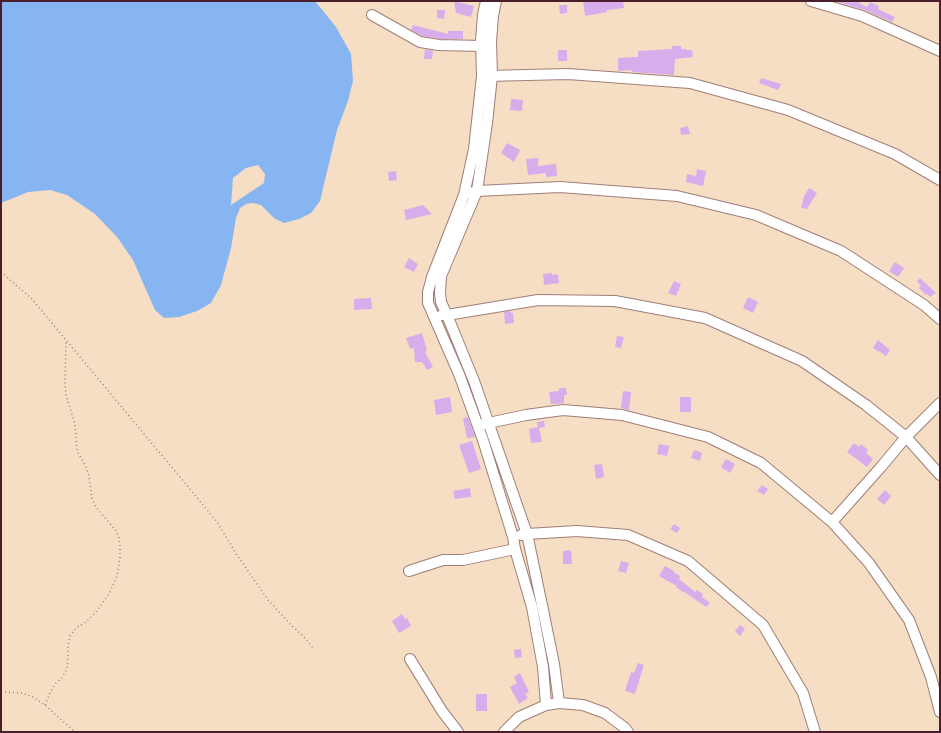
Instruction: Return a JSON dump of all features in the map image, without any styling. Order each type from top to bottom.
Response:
[{"type":"street","points":[[486,1],[483,15],[481,46],[487,76],[487,123],[477,191],[441,276],[440,298],[474,381],[527,534],[554,664],[558,703]]},
{"type":"street","points":[[496,1],[487,76],[464,195],[432,277],[428,292],[428,303],[459,374],[478,426],[513,537],[515,549],[532,607],[543,667],[546,705]]},
{"type":"street","points":[[811,1],[862,16],[940,51]]},
{"type":"street","points":[[372,15],[420,42],[439,45],[481,46]]},
{"type":"street","points":[[487,76],[568,74],[690,83],[788,110],[895,154],[940,180]]},
{"type":"street","points":[[464,195],[477,191],[560,187],[678,196],[756,215],[841,251],[924,305],[940,319]]},
{"type":"street","points":[[434,315],[447,315],[538,300],[615,300],[705,318],[802,361],[866,405],[906,436],[940,475]]},
{"type":"street","points":[[832,522],[881,468],[906,436],[940,403]]},
{"type":"street","points":[[478,426],[488,422],[563,410],[622,415],[708,437],[761,463],[832,522],[869,563],[909,620],[931,677],[940,712]]},
{"type":"street","points":[[513,537],[527,534],[577,531],[628,535],[688,561],[763,625],[803,693],[815,732]]},
{"type":"street","points":[[409,571],[443,560],[463,560],[515,549]]},
{"type":"street","points":[[410,659],[442,711],[458,732]]},
{"type":"street","points":[[504,732],[519,717],[546,705],[558,703],[583,705],[605,713],[628,732]]},
{"type":"path","points":[[1,272],[31,298],[186,483],[217,522],[240,560],[268,600],[291,625],[304,636],[314,649]]},
{"type":"path","points":[[45,705],[50,692],[55,684],[62,678],[67,669],[70,636],[76,628],[86,622],[96,612],[109,594],[117,576],[120,558],[119,537],[116,531],[96,507],[92,499],[88,471],[77,452],[75,424],[66,395],[66,340]]},
{"type":"path","points":[[1,692],[22,693],[33,697],[45,705],[75,732]]},
{"type":"water","points":[[1,1],[315,1],[336,27],[351,54],[353,81],[348,101],[337,130],[320,201],[311,213],[299,219],[284,223],[274,218],[261,205],[253,203],[246,204],[240,208],[236,218],[231,248],[221,285],[211,303],[197,311],[179,317],[164,318],[155,310],[133,260],[117,237],[95,214],[67,195],[50,190],[28,192],[1,203]],"holes":[[[258,165],[265,174],[264,183],[231,205],[233,178],[246,168]]]},
{"type":"building","points":[[454,1],[474,6],[471,17],[456,13]]},
{"type":"building","points":[[583,1],[623,1],[624,8],[607,10],[607,12],[585,16]]},
{"type":"building","points":[[834,1],[859,1],[858,2],[867,7],[870,2],[879,6],[878,9],[895,17],[892,22],[865,10]]},
{"type":"building","points":[[559,5],[567,5],[567,13],[560,14]]},
{"type":"building","points":[[437,10],[445,10],[444,19],[437,18]]},
{"type":"building","points":[[413,25],[448,34],[448,31],[463,31],[463,39],[440,39],[422,36],[411,30]]},
{"type":"building","points":[[672,46],[681,46],[681,49],[692,50],[693,57],[675,59],[674,75],[632,72],[632,70],[618,71],[618,58],[638,57],[638,51],[672,49]]},
{"type":"building","points":[[425,49],[433,51],[432,59],[424,59]]},
{"type":"building","points":[[558,50],[567,50],[567,61],[558,61]]},
{"type":"building","points":[[761,78],[781,84],[778,90],[759,83]]},
{"type":"building","points":[[511,99],[523,100],[522,111],[510,110]]},
{"type":"building","points":[[688,126],[690,134],[681,135],[680,128]]},
{"type":"building","points":[[507,143],[520,150],[514,162],[501,153]]},
{"type":"building","points":[[538,158],[538,166],[556,164],[557,176],[546,177],[546,173],[528,175],[526,159]]},
{"type":"building","points":[[697,169],[706,171],[703,186],[686,182],[687,174],[696,176]]},
{"type":"building","points":[[396,171],[397,180],[389,181],[388,172]]},
{"type":"building","points":[[809,188],[817,193],[807,209],[801,208],[804,196]]},
{"type":"building","points":[[423,205],[432,214],[406,220],[404,210]]},
{"type":"building","points":[[409,258],[418,264],[414,272],[404,267]]},
{"type":"building","points":[[895,262],[904,268],[898,277],[889,271]]},
{"type":"building","points":[[552,273],[552,275],[558,274],[559,283],[544,285],[543,274]]},
{"type":"building","points":[[920,278],[936,293],[930,297],[927,294],[926,295],[919,288],[921,286],[917,281]]},
{"type":"building","points":[[674,281],[681,284],[676,296],[668,293]]},
{"type":"building","points":[[748,297],[758,302],[753,313],[743,308]]},
{"type":"building","points":[[371,298],[372,309],[354,310],[354,299]]},
{"type":"building","points":[[510,311],[513,313],[514,323],[505,324],[504,312]]},
{"type":"building","points":[[422,333],[427,350],[425,352],[433,367],[427,370],[422,362],[415,362],[414,348],[410,349],[406,338]]},
{"type":"building","points":[[617,336],[624,337],[621,348],[615,347]]},
{"type":"building","points":[[878,340],[890,350],[886,356],[873,348]]},
{"type":"building","points":[[559,388],[566,388],[567,395],[564,395],[564,403],[551,404],[549,392],[559,391]]},
{"type":"building","points":[[623,391],[631,392],[629,410],[621,408]]},
{"type":"building","points":[[450,397],[452,412],[436,415],[434,400]]},
{"type":"building","points":[[680,397],[691,397],[691,412],[680,412]]},
{"type":"building","points":[[468,417],[475,437],[467,438],[463,418]]},
{"type":"building","points":[[544,421],[545,427],[539,428],[542,442],[531,443],[529,429],[538,427],[537,422]]},
{"type":"building","points":[[472,441],[481,469],[469,473],[459,445]]},
{"type":"building","points":[[854,443],[859,447],[861,444],[868,450],[866,453],[873,459],[867,467],[847,452]]},
{"type":"building","points":[[659,444],[669,446],[667,456],[657,454]]},
{"type":"building","points":[[694,450],[702,453],[700,461],[691,458]]},
{"type":"building","points":[[726,459],[735,464],[730,473],[721,467]]},
{"type":"building","points":[[602,464],[604,477],[596,479],[594,465]]},
{"type":"building","points":[[762,485],[768,489],[764,495],[757,491]]},
{"type":"building","points":[[470,488],[471,497],[455,499],[453,491]]},
{"type":"building","points":[[885,490],[891,496],[884,505],[877,499]]},
{"type":"building","points":[[674,524],[680,528],[677,533],[670,529]]},
{"type":"building","points":[[571,550],[572,564],[563,564],[563,551]]},
{"type":"building","points":[[621,561],[629,563],[626,573],[618,571]]},
{"type":"building","points":[[665,566],[680,576],[679,579],[695,592],[697,590],[703,594],[702,597],[710,603],[706,607],[676,587],[677,586],[659,576]]},
{"type":"building","points":[[402,614],[405,619],[407,618],[411,626],[399,633],[392,621]]},
{"type":"building","points":[[740,625],[745,629],[740,636],[735,631]]},
{"type":"building","points":[[521,649],[522,657],[515,658],[514,650]]},
{"type":"building","points":[[638,663],[644,665],[635,694],[625,691],[631,672],[634,673]]},
{"type":"building","points":[[520,673],[529,692],[525,694],[528,698],[519,704],[510,687],[517,683],[514,677]]},
{"type":"building","points":[[476,694],[487,694],[487,711],[476,711]]}]
